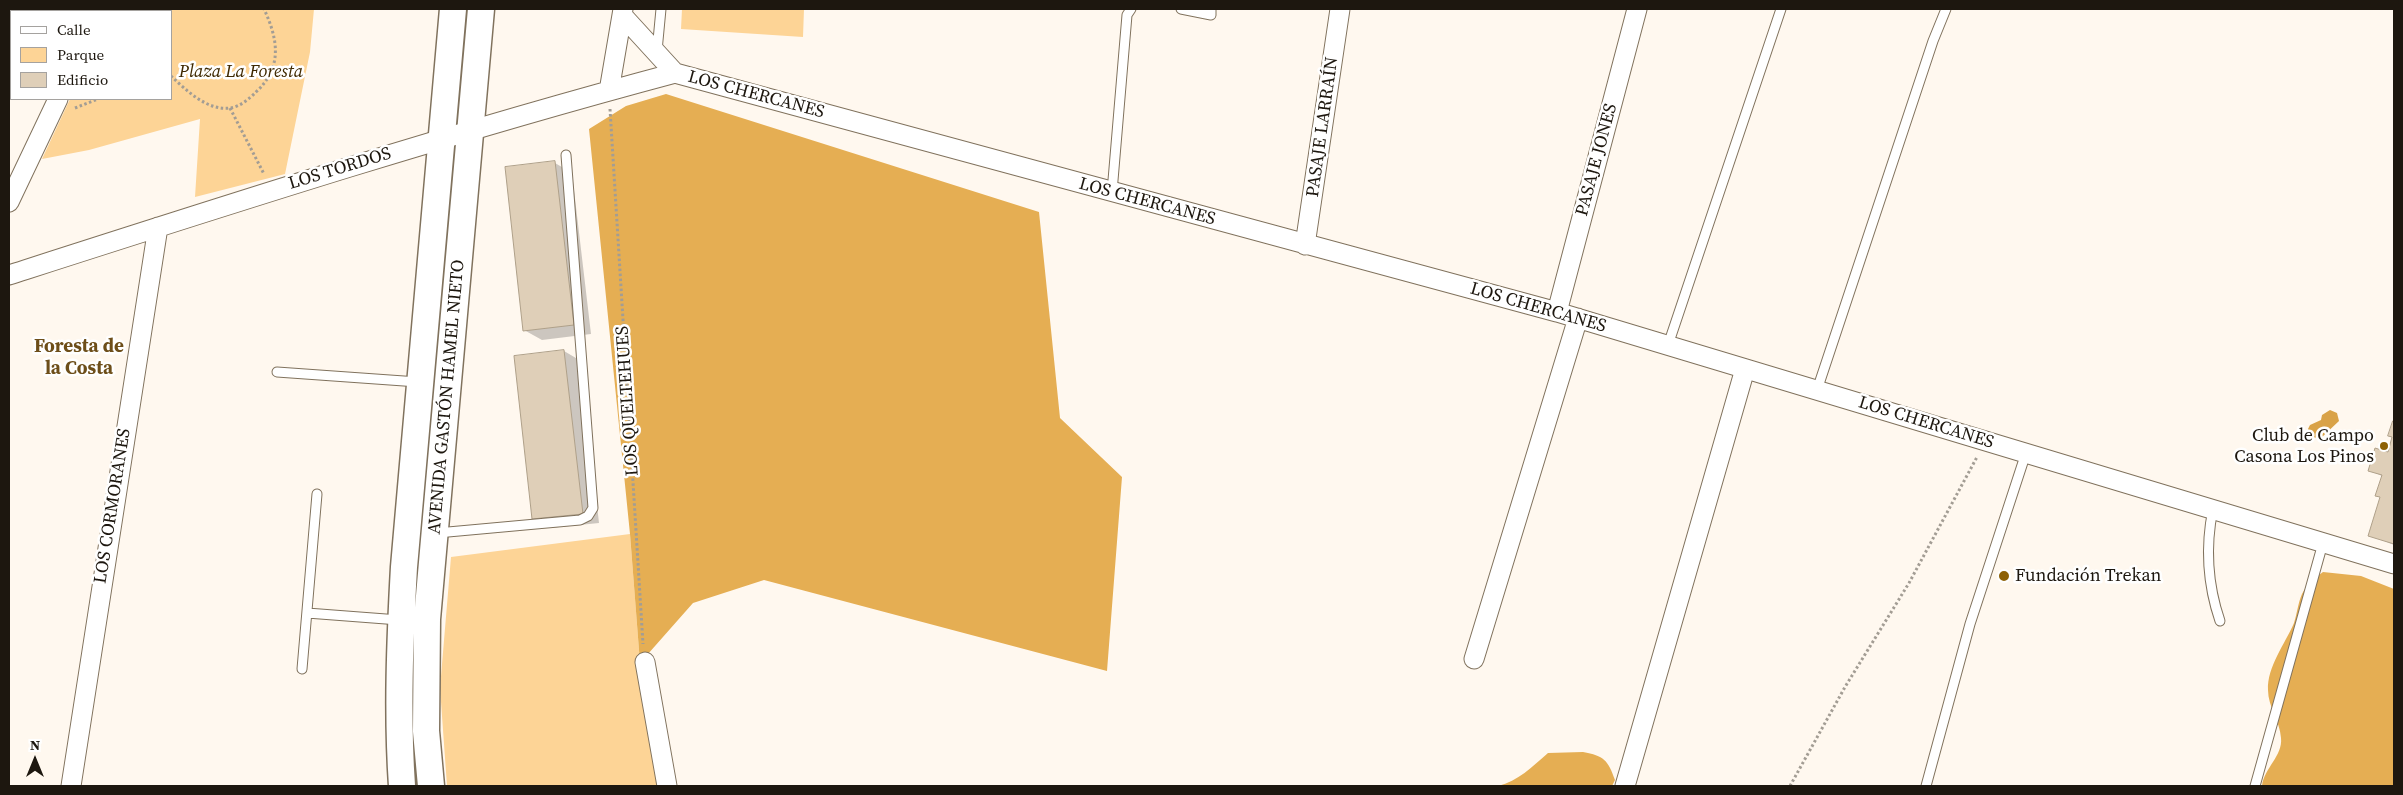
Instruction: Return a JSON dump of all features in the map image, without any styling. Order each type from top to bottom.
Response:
[{"type":"main road","name":"AVENIDA GASTÓN HAMEL NIETO","points":[[402,786],[398,734],[401,621],[453,9]]},
{"type":"main road","name":"AVENIDA GASTÓN HAMEL NIETO","points":[[431,786],[426,731],[426,644],[434,533],[472,129],[481,9]]},
{"type":"street","name":"PASAJE LARRAÍN","points":[[1305,245],[1340,9]]},
{"type":"street","name":"PASAJE JONES","points":[[1556,312],[1637,9]]},
{"type":"street","points":[[622,12],[675,73]]},
{"type":"street","points":[[609,91],[622,12]]},
{"type":"street","name":"LOS TORDOS","points":[[9,275],[272,189],[443,137],[675,73]]},
{"type":"street","name":"LOS CHERCANES","points":[[675,73],[1578,318],[2394,564]]},
{"type":"street","points":[[9,202],[58,100]]},
{"type":"street","name":"LOS CORMORANES","points":[[71,786],[158,227]]},
{"type":"street","points":[[1474,659],[1578,318]]},
{"type":"street","points":[[1625,786],[1745,369]]},
{"type":"street","points":[[645,662],[666,786]]},
{"type":"lane","points":[[656,53],[661,9]]},
{"type":"lane","points":[[1112,192],[1127,15],[1131,9]]},
{"type":"lane","points":[[1181,9],[1211,15],[1211,9]]},
{"type":"lane","points":[[1668,345],[1781,9]]},
{"type":"lane","points":[[1817,390],[1933,41],[1946,9]]},
{"type":"lane","points":[[434,533],[580,520],[588,516],[593,508],[566,155]]},
{"type":"lane","points":[[277,372],[421,382]]},
{"type":"lane","points":[[1926,786],[1970,624],[2026,454]]},
{"type":"lane","points":[[302,669],[317,494]]},
{"type":"lane","points":[[2212,510],[2208,543],[2208,569],[2214,604],[2220,621]]},
{"type":"lane","points":[[2255,786],[2323,543]]},
{"type":"lane","points":[[307,613],[401,621]]},
{"type":"path","points":[[172,77],[190,94],[210,104],[230,108],[248,100],[268,81],[276,58],[273,30],[264,9]]},
{"type":"path","name":"LOS QUELTEHUES","points":[[609,91],[645,662]]},
{"type":"path","points":[[230,108],[272,189]]},
{"type":"path","points":[[1790,786],[1845,687],[1909,583],[1986,441]]},
{"type":"green space","name":"Plaza La Foresta","points":[[314,9],[310,52],[285,174],[195,197],[200,119],[89,150],[42,159],[70,100],[172,100],[172,10],[112,10]]},
{"type":"green space","points":[[682,9],[804,9],[803,37],[681,29]]},
{"type":"green space","points":[[630,534],[640,663],[658,786],[447,786],[440,688],[451,557]]},
{"type":"shaded area","points":[[666,94],[1039,212],[1060,418],[1122,477],[1107,671],[764,580],[693,603],[640,663],[630,534],[589,129],[626,106]]},
{"type":"shaded area","points":[[2330,410],[2337,413],[2339,421],[2321,438],[2310,437],[2308,429],[2310,425],[2321,420],[2322,415]]},
{"type":"shaded area","points":[[2323,572],[2361,576],[2394,589],[2394,786],[2262,786],[2266,773],[2281,744],[2279,726],[2270,702],[2268,690],[2270,673],[2294,623],[2302,594],[2309,584]]},
{"type":"shaded area","points":[[1583,752],[1601,757],[1607,763],[1615,780],[1612,786],[1498,786],[1518,777],[1548,753]]},
{"type":"building","points":[[555,161],[574,325],[523,331],[505,167]]},
{"type":"building","points":[[564,350],[583,514],[532,519],[514,356]]},
{"type":"building","points":[[2393,421],[2394,544],[2368,536],[2380,497],[2375,496],[2382,475],[2368,471],[2375,448],[2388,452],[2392,437],[2388,436]]},
{"type":"place","name":"Club de Campo Casona Los Pinos","points":[[2384,446]]},
{"type":"place","name":"Fundación Trekan","points":[[2004,576]]},
{"type":"district","name":"Foresta de la Costa","points":[[79,358]]}]
